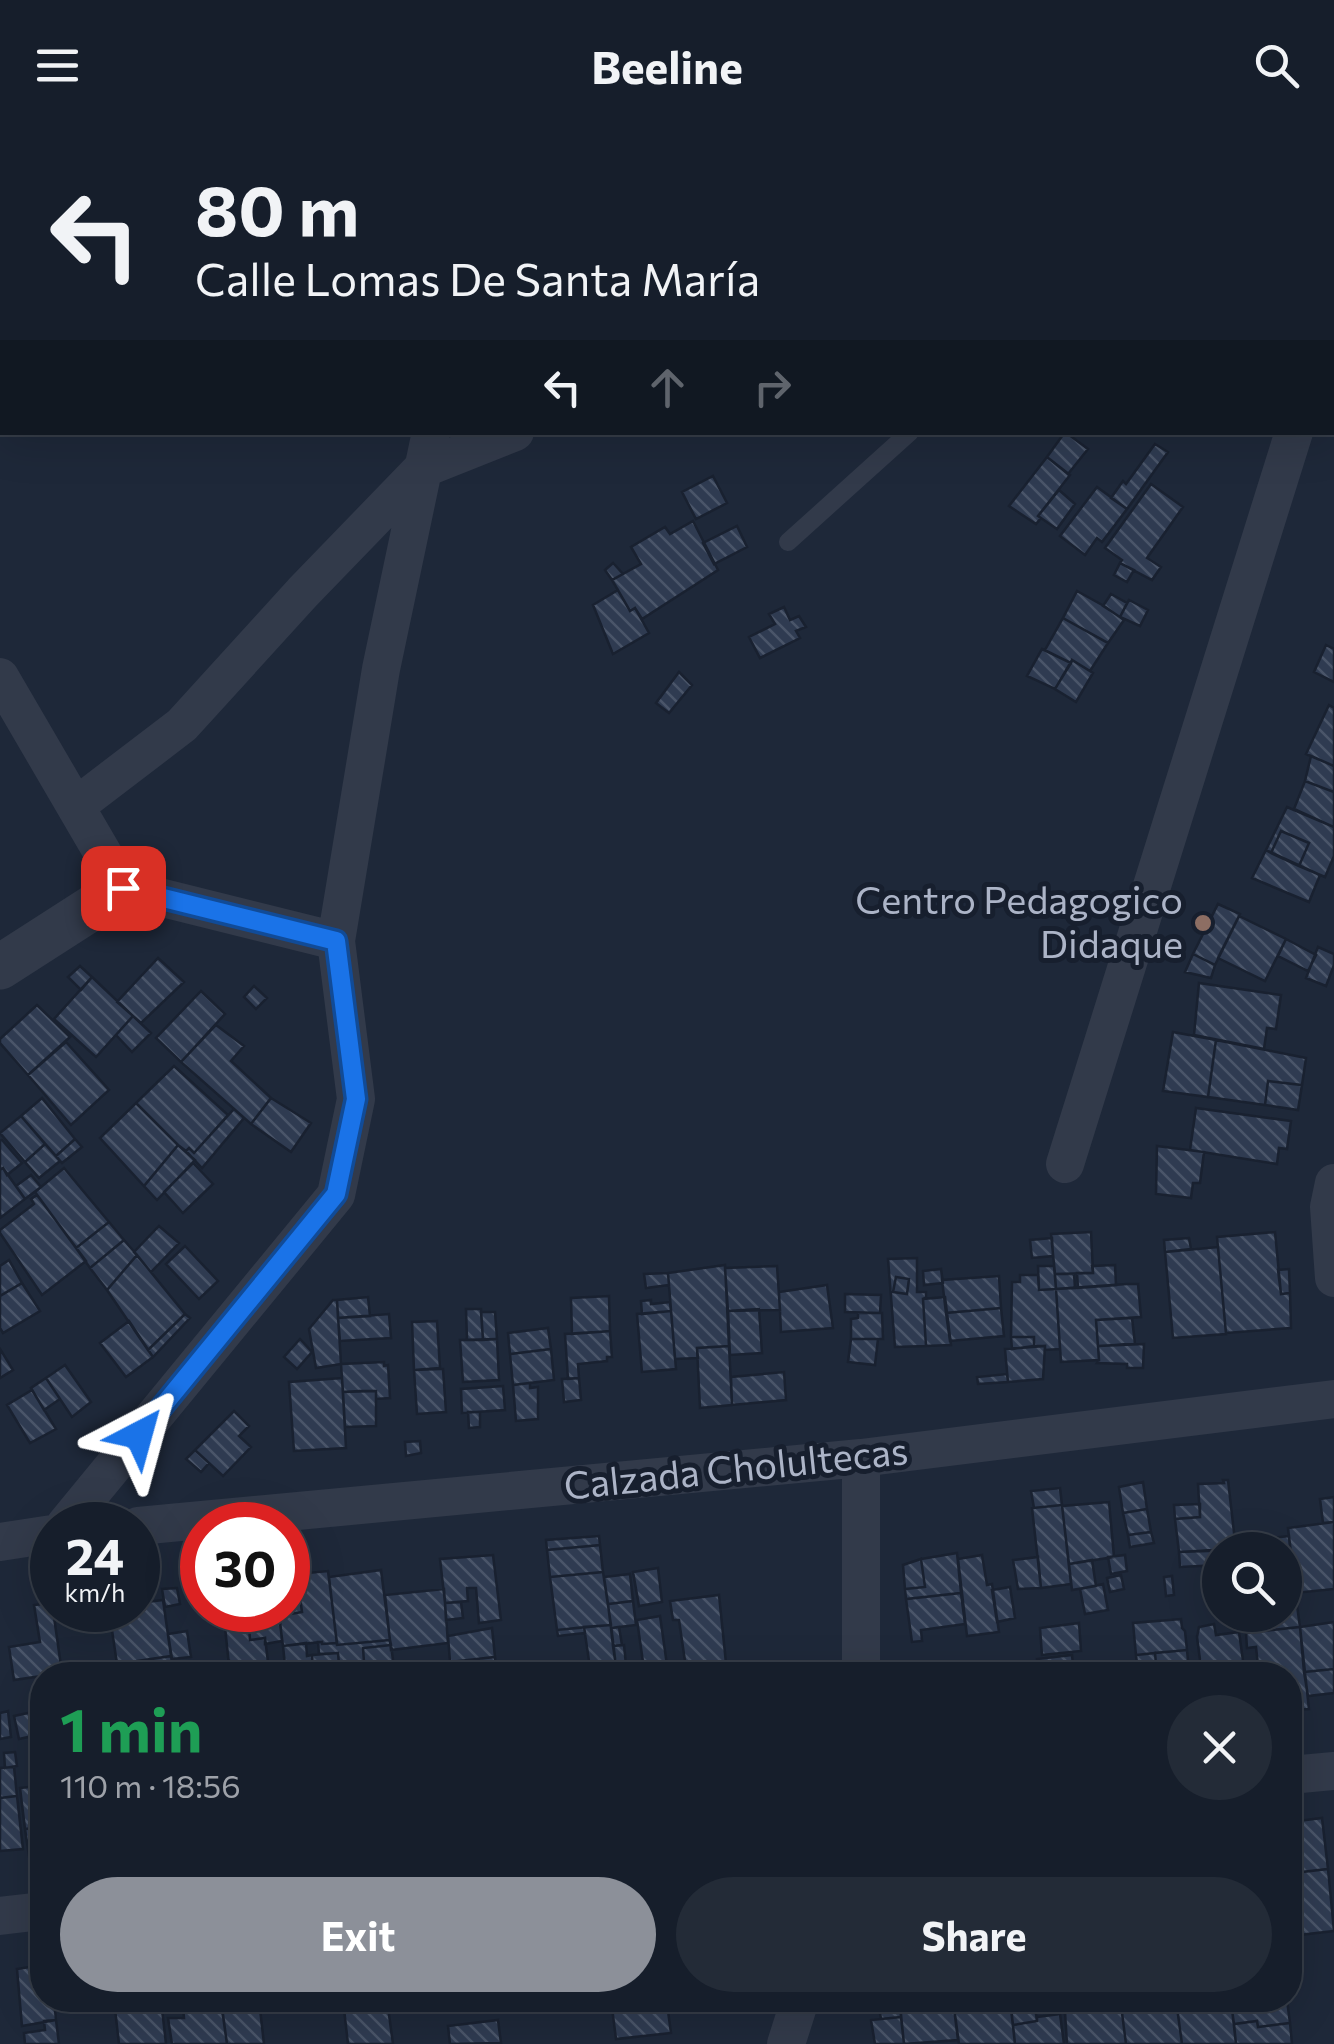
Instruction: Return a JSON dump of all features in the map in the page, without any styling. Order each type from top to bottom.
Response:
[{"type":"street","points":[[84,1502],[336,1194],[356,1099],[336,941],[381,669],[430,435]]},
{"type":"street","points":[[76,806],[182,725],[422,469],[508,435]]},
{"type":"street","points":[[1065,1164],[1293,435]]},
{"type":"street","points":[[0,677],[123,888],[336,941]]},
{"type":"street","points":[[0,966],[123,888]]},
{"type":"street","points":[[1334,1183],[1329,1207],[1334,1278]]},
{"type":"street","name":"Calzada Cholultecas","points":[[160,1524],[861,1458],[1334,1399]]},
{"type":"street","points":[[861,1458],[861,1662]]},
{"type":"street","points":[[0,1542],[30,1537]]},
{"type":"street","points":[[1302,1774],[1334,1771]]},
{"type":"street","points":[[0,1916],[30,1912]]},
{"type":"street","points":[[786,2044],[796,2012]]},
{"type":"lane","points":[[788,542],[907,435]]},
{"type":"building","points":[[1063,435],[1069,435],[1088,449],[1068,474],[1047,457]]},
{"type":"building","points":[[1155,444],[1168,452],[1127,509],[1111,498]]},
{"type":"building","points":[[1047,457],[1070,475],[1036,524],[1009,506]]},
{"type":"building","points":[[713,476],[727,503],[696,519],[682,492]]},
{"type":"building","points":[[1151,484],[1183,507],[1147,558],[1161,567],[1152,580],[1120,563],[1122,560],[1105,548]]},
{"type":"building","points":[[1097,487],[1127,509],[1102,542],[1097,538],[1085,555],[1060,536]]},
{"type":"building","points":[[1059,490],[1075,504],[1057,529],[1038,516]]},
{"type":"building","points":[[693,521],[718,570],[642,619],[635,608],[630,611],[612,580],[641,564],[631,547],[665,527],[670,534]]},
{"type":"building","points":[[737,526],[747,547],[714,564],[703,543]]},
{"type":"building","points":[[613,563],[623,574],[612,580],[605,570]]},
{"type":"building","points":[[1120,563],[1134,570],[1127,582],[1114,575]]},
{"type":"building","points":[[618,590],[630,611],[635,608],[649,633],[613,654],[593,605]]},
{"type":"building","points":[[1077,591],[1124,620],[1108,643],[1063,618]]},
{"type":"building","points":[[1111,594],[1127,603],[1120,617],[1103,606]]},
{"type":"building","points":[[1129,600],[1148,610],[1140,626],[1120,617]]},
{"type":"building","points":[[784,607],[790,620],[799,616],[806,627],[796,631],[800,638],[760,658],[749,637],[775,624],[769,614]]},
{"type":"building","points":[[1063,618],[1108,643],[1090,671],[1045,650]]},
{"type":"building","points":[[1326,645],[1334,649],[1334,682],[1314,672]]},
{"type":"building","points":[[1042,649],[1071,663],[1055,689],[1027,676]]},
{"type":"building","points":[[1072,660],[1093,673],[1076,702],[1055,689]]},
{"type":"building","points":[[679,672],[692,685],[669,713],[656,703]]},
{"type":"building","points":[[1329,705],[1334,708],[1334,766],[1306,754]]},
{"type":"building","points":[[1311,756],[1334,766],[1334,792],[1305,781]]},
{"type":"building","points":[[1305,781],[1334,792],[1334,827],[1294,809]]},
{"type":"building","points":[[1287,807],[1334,827],[1334,856],[1325,877],[1299,866],[1309,843],[1281,831],[1271,853],[1266,850]]},
{"type":"building","points":[[1281,831],[1309,843],[1299,866],[1271,853]]},
{"type":"building","points":[[1266,850],[1320,875],[1309,902],[1252,878]]},
{"type":"building","points":[[1218,904],[1240,914],[1215,965],[1193,954]]},
{"type":"building","points":[[1239,916],[1286,939],[1265,981],[1218,958]]},
{"type":"building","points":[[1286,939],[1316,955],[1308,971],[1278,956]]},
{"type":"building","points":[[1318,947],[1334,954],[1326,986],[1306,978]]},
{"type":"building","points":[[1193,954],[1215,965],[1211,978],[1185,972]]},
{"type":"building","points":[[158,958],[184,982],[141,1023],[117,1002]]},
{"type":"building","points":[[80,966],[92,977],[81,990],[68,977]]},
{"type":"building","points":[[92,977],[133,1016],[96,1057],[54,1019]]},
{"type":"building","points":[[1199,983],[1281,995],[1276,1029],[1267,1028],[1264,1049],[1194,1035]]},
{"type":"building","points":[[254,986],[267,998],[256,1009],[244,997]]},
{"type":"building","points":[[201,991],[225,1014],[181,1062],[156,1038]]},
{"type":"building","points":[[37,1005],[70,1037],[28,1075],[0,1039]]},
{"type":"building","points":[[133,1016],[151,1033],[132,1052],[116,1035]]},
{"type":"building","points":[[216,1025],[244,1046],[231,1061],[271,1098],[251,1124],[181,1062]]},
{"type":"building","points":[[1173,1032],[1216,1040],[1208,1097],[1163,1091]]},
{"type":"building","points":[[1216,1040],[1306,1058],[1302,1085],[1268,1081],[1265,1105],[1208,1097]]},
{"type":"building","points":[[66,1042],[109,1090],[71,1125],[28,1075]]},
{"type":"building","points":[[174,1066],[228,1115],[194,1153],[178,1145],[136,1103]]},
{"type":"building","points":[[1268,1081],[1302,1085],[1298,1110],[1265,1105]]},
{"type":"building","points":[[42,1098],[75,1139],[56,1156],[21,1116]]},
{"type":"building","points":[[271,1098],[311,1123],[291,1152],[251,1124]]},
{"type":"building","points":[[136,1103],[178,1145],[144,1186],[100,1138]]},
{"type":"building","points":[[1196,1108],[1291,1121],[1287,1149],[1279,1148],[1277,1164],[1190,1150]]},
{"type":"building","points":[[234,1109],[244,1118],[202,1168],[186,1151],[189,1148],[194,1153]]},
{"type":"building","points":[[21,1116],[45,1144],[25,1162],[0,1133]]},
{"type":"building","points":[[75,1139],[82,1147],[62,1163],[56,1156]]},
{"type":"building","points":[[2,1140],[22,1163],[7,1175],[3,1168],[0,1170]]},
{"type":"building","points":[[45,1144],[60,1161],[39,1178],[25,1162]]},
{"type":"building","points":[[178,1145],[195,1160],[157,1200],[144,1186]]},
{"type":"building","points":[[1157,1146],[1204,1152],[1200,1183],[1193,1183],[1191,1198],[1156,1194]]},
{"type":"building","points":[[193,1163],[213,1184],[183,1213],[164,1192]]},
{"type":"building","points":[[3,1168],[25,1199],[0,1218],[0,1170]]},
{"type":"building","points":[[64,1168],[109,1222],[76,1248],[35,1192]]},
{"type":"building","points":[[31,1175],[41,1187],[25,1199],[16,1186]]},
{"type":"building","points":[[37,1195],[86,1261],[42,1295],[0,1233],[34,1204],[31,1199]]},
{"type":"building","points":[[109,1222],[124,1240],[90,1268],[76,1248]]},
{"type":"building","points":[[159,1226],[179,1243],[151,1272],[134,1252]]},
{"type":"building","points":[[1091,1232],[1093,1273],[1055,1274],[1051,1234]]},
{"type":"building","points":[[1275,1232],[1281,1294],[1290,1293],[1291,1328],[1226,1333],[1217,1237]]},
{"type":"building","points":[[1052,1238],[1053,1256],[1032,1258],[1030,1240]]},
{"type":"building","points":[[1189,1238],[1191,1249],[1165,1252],[1164,1240]]},
{"type":"building","points":[[124,1240],[137,1255],[107,1290],[90,1268]]},
{"type":"building","points":[[185,1246],[218,1281],[199,1299],[166,1264]]},
{"type":"building","points":[[1218,1247],[1226,1334],[1173,1338],[1165,1252]]},
{"type":"building","points":[[137,1255],[185,1314],[148,1350],[107,1290]]},
{"type":"building","points":[[917,1258],[917,1292],[926,1292],[926,1346],[895,1347],[888,1259]],"holes":[[[896,1277],[909,1279],[907,1294],[893,1292]]]},
{"type":"building","points":[[9,1260],[22,1283],[0,1296],[0,1266]]},
{"type":"building","points":[[725,1265],[729,1346],[697,1348],[698,1358],[675,1359],[668,1273]]},
{"type":"building","points":[[1115,1265],[1116,1285],[1078,1288],[1077,1273],[1093,1273],[1092,1266]]},
{"type":"building","points":[[777,1266],[780,1310],[728,1311],[725,1268]]},
{"type":"building","points":[[1038,1266],[1054,1266],[1056,1289],[1039,1290]]},
{"type":"building","points":[[941,1269],[943,1283],[924,1285],[923,1271]]},
{"type":"building","points":[[1289,1269],[1290,1293],[1281,1294],[1278,1270]]},
{"type":"building","points":[[668,1273],[669,1285],[646,1288],[644,1274]]},
{"type":"building","points":[[1055,1274],[1074,1274],[1075,1288],[1056,1289]]},
{"type":"building","points":[[1020,1275],[1038,1275],[1039,1290],[1056,1289],[1060,1349],[1034,1346],[1034,1337],[1011,1337],[1012,1282],[1020,1282]]},
{"type":"building","points":[[999,1276],[1001,1308],[946,1313],[942,1280]]},
{"type":"building","points":[[896,1277],[909,1279],[907,1294],[893,1292]]},
{"type":"building","points":[[22,1283],[40,1311],[3,1333],[0,1296]]},
{"type":"building","points":[[1138,1284],[1141,1317],[1096,1320],[1099,1360],[1061,1362],[1056,1289]]},
{"type":"building","points":[[827,1285],[833,1328],[781,1332],[779,1292]]},
{"type":"building","points":[[845,1294],[881,1295],[880,1313],[845,1312]]},
{"type":"building","points":[[609,1296],[610,1331],[572,1334],[571,1298]]},
{"type":"building","points":[[368,1297],[370,1316],[338,1318],[337,1300]]},
{"type":"building","points":[[945,1297],[951,1345],[926,1346],[923,1299]]},
{"type":"building","points":[[337,1300],[341,1364],[316,1368],[309,1329]]},
{"type":"building","points":[[651,1300],[651,1304],[670,1302],[671,1311],[642,1314],[641,1301]]},
{"type":"building","points":[[1001,1308],[1004,1336],[950,1341],[946,1313]]},
{"type":"building","points":[[466,1309],[481,1309],[483,1340],[467,1340]]},
{"type":"building","points":[[759,1309],[762,1353],[730,1355],[728,1311]]},
{"type":"building","points":[[671,1311],[676,1369],[642,1372],[637,1314]]},
{"type":"building","points":[[481,1312],[495,1312],[497,1339],[483,1340]]},
{"type":"building","points":[[858,1313],[882,1313],[883,1339],[851,1339],[851,1319],[858,1318]]},
{"type":"building","points":[[185,1314],[190,1318],[153,1357],[148,1350]]},
{"type":"building","points":[[389,1314],[391,1338],[340,1341],[338,1318]]},
{"type":"building","points":[[1132,1318],[1135,1344],[1098,1346],[1096,1320]]},
{"type":"building","points":[[129,1321],[153,1357],[126,1377],[100,1343]]},
{"type":"building","points":[[437,1321],[440,1368],[414,1370],[412,1322]]},
{"type":"building","points":[[548,1328],[551,1349],[510,1354],[508,1333]]},
{"type":"building","points":[[610,1331],[612,1357],[578,1364],[579,1378],[568,1379],[565,1334]]},
{"type":"building","points":[[1011,1337],[1034,1337],[1034,1346],[1012,1349]]},
{"type":"building","points":[[300,1339],[312,1352],[297,1369],[284,1357]]},
{"type":"building","points":[[497,1339],[499,1380],[463,1382],[460,1340]]},
{"type":"building","points":[[851,1339],[878,1339],[875,1365],[848,1362]]},
{"type":"building","points":[[1144,1344],[1143,1368],[1097,1363],[1098,1346]]},
{"type":"building","points":[[729,1346],[732,1405],[700,1408],[697,1348]]},
{"type":"building","points":[[1045,1346],[1043,1379],[1008,1382],[1005,1349]]},
{"type":"building","points":[[0,1349],[13,1370],[0,1378]]},
{"type":"building","points":[[551,1349],[554,1380],[513,1385],[510,1354]]},
{"type":"building","points":[[384,1362],[384,1366],[388,1365],[390,1398],[376,1399],[376,1391],[343,1392],[341,1364]]},
{"type":"building","points":[[65,1365],[91,1402],[72,1417],[46,1378]]},
{"type":"building","points":[[443,1369],[446,1412],[417,1414],[414,1370]]},
{"type":"building","points":[[784,1372],[786,1400],[732,1405],[731,1377]]},
{"type":"building","points":[[1007,1374],[1008,1382],[978,1384],[977,1377]]},
{"type":"building","points":[[46,1378],[60,1399],[44,1410],[31,1388]]},
{"type":"building","points":[[342,1378],[346,1448],[294,1451],[289,1382]]},
{"type":"building","points":[[579,1378],[581,1400],[564,1402],[562,1379]]},
{"type":"building","points":[[530,1383],[530,1388],[538,1387],[538,1419],[516,1421],[513,1385]]},
{"type":"building","points":[[503,1386],[505,1410],[462,1413],[461,1389]]},
{"type":"building","points":[[32,1390],[56,1429],[30,1443],[7,1405]]},
{"type":"building","points":[[376,1391],[376,1426],[345,1427],[343,1392]]},
{"type":"building","points":[[234,1411],[249,1426],[239,1436],[251,1447],[223,1476],[195,1450]]},
{"type":"building","points":[[468,1412],[480,1412],[480,1427],[469,1428]]},
{"type":"building","points":[[420,1441],[421,1453],[406,1456],[405,1442]]},
{"type":"building","points":[[195,1450],[209,1463],[201,1472],[186,1459]]},
{"type":"building","points":[[1228,1480],[1234,1532],[1202,1532],[1202,1551],[1179,1552],[1175,1519],[1200,1517],[1198,1484]]},
{"type":"building","points":[[1143,1482],[1147,1509],[1123,1513],[1119,1487]]},
{"type":"building","points":[[1060,1488],[1062,1505],[1034,1508],[1031,1491]]},
{"type":"building","points":[[1334,1497],[1334,1522],[1323,1523],[1320,1499]]},
{"type":"building","points":[[1109,1502],[1114,1557],[1069,1564],[1062,1506]]},
{"type":"building","points":[[1200,1504],[1200,1517],[1175,1519],[1174,1505]]},
{"type":"building","points":[[1062,1505],[1071,1584],[1041,1588],[1032,1508]]},
{"type":"building","points":[[1147,1509],[1151,1532],[1128,1535],[1123,1513]]},
{"type":"building","points":[[1334,1522],[1334,1589],[1302,1592],[1302,1532],[1288,1532],[1288,1528]]},
{"type":"building","points":[[1151,1532],[1154,1543],[1130,1547],[1128,1535]]},
{"type":"building","points":[[599,1536],[600,1545],[547,1550],[546,1540]]},
{"type":"building","points":[[600,1545],[603,1572],[550,1577],[547,1550]]},
{"type":"building","points":[[1202,1551],[1202,1566],[1180,1567],[1179,1552]]},
{"type":"building","points":[[957,1553],[961,1593],[906,1599],[905,1589],[925,1587],[921,1559]]},
{"type":"building","points":[[493,1555],[501,1620],[479,1623],[476,1588],[467,1588],[468,1601],[445,1603],[440,1559]]},
{"type":"building","points":[[982,1555],[987,1585],[992,1584],[999,1632],[967,1636],[958,1559]]},
{"type":"building","points":[[1125,1555],[1127,1571],[1111,1574],[1108,1557]]},
{"type":"building","points":[[1038,1557],[1041,1588],[1018,1589],[1013,1560]]},
{"type":"building","points":[[921,1559],[925,1587],[905,1589],[903,1565]]},
{"type":"building","points":[[1092,1560],[1096,1586],[1072,1590],[1069,1564]]},
{"type":"building","points":[[658,1568],[662,1602],[639,1606],[633,1572]]},
{"type":"building","points":[[381,1570],[390,1640],[337,1645],[329,1577]]},
{"type":"building","points":[[328,1571],[337,1643],[283,1646],[281,1632],[310,1632],[310,1573]]},
{"type":"building","points":[[603,1572],[611,1625],[557,1630],[550,1577]]},
{"type":"building","points":[[630,1574],[633,1601],[608,1604],[604,1577]]},
{"type":"building","points":[[1121,1575],[1124,1589],[1110,1592],[1107,1578]]},
{"type":"building","points":[[1172,1576],[1174,1595],[1166,1596],[1164,1577]]},
{"type":"building","points":[[1103,1584],[1108,1610],[1085,1614],[1080,1589]]},
{"type":"building","points":[[1010,1587],[1015,1618],[997,1622],[992,1590]]},
{"type":"building","points":[[177,1588],[180,1604],[165,1607],[162,1589]]},
{"type":"building","points":[[444,1589],[448,1643],[391,1650],[385,1595]]},
{"type":"building","points":[[961,1593],[965,1624],[921,1630],[922,1641],[912,1642],[906,1599]]},
{"type":"building","points":[[719,1595],[726,1662],[685,1662],[679,1620],[673,1620],[670,1601]]},
{"type":"building","points":[[163,1600],[171,1656],[117,1662],[112,1632],[160,1632]]},
{"type":"building","points":[[633,1601],[636,1625],[611,1628],[608,1604]]},
{"type":"building","points":[[461,1602],[463,1618],[446,1620],[445,1603]]},
{"type":"building","points":[[660,1616],[667,1662],[643,1662],[637,1620]]},
{"type":"building","points":[[1181,1619],[1187,1650],[1136,1655],[1133,1623]]},
{"type":"building","points":[[1334,1622],[1334,1669],[1304,1672],[1302,1627]]},
{"type":"building","points":[[1079,1623],[1081,1651],[1042,1655],[1040,1628]]},
{"type":"building","points":[[611,1625],[615,1662],[577,1662],[589,1661],[584,1627]]},
{"type":"building","points":[[1202,1626],[1202,1632],[1216,1635],[1239,1632],[1243,1662],[1200,1662],[1197,1637]]},
{"type":"building","points":[[584,1627],[585,1633],[558,1636],[557,1630]]},
{"type":"building","points":[[619,1627],[622,1645],[613,1646],[611,1628]]},
{"type":"building","points":[[492,1628],[495,1657],[450,1662],[448,1636]]},
{"type":"building","points":[[38,1632],[56,1632],[60,1662],[30,1662],[30,1678],[14,1680],[9,1647],[40,1642]]},
{"type":"building","points":[[187,1632],[191,1657],[172,1659],[168,1634]]},
{"type":"building","points":[[226,1632],[250,1632],[250,1640],[265,1638],[268,1662],[229,1662]]},
{"type":"building","points":[[250,1632],[281,1632],[282,1641],[265,1644],[265,1638],[250,1640]]},
{"type":"building","points":[[1301,1632],[1309,1709],[1302,1709],[1302,1662],[1258,1662],[1256,1647],[1247,1648],[1246,1633]]},
{"type":"building","points":[[390,1640],[391,1645],[363,1648],[364,1662],[339,1662],[338,1653],[319,1654],[318,1642],[337,1645]]},
{"type":"building","points":[[306,1643],[307,1656],[312,1655],[312,1662],[285,1662],[283,1646]]},
{"type":"building","points":[[391,1645],[393,1662],[364,1662],[363,1648]]},
{"type":"building","points":[[624,1645],[626,1662],[615,1662],[613,1646]]},
{"type":"building","points":[[1187,1650],[1188,1662],[1156,1662],[1155,1653]]},
{"type":"building","points":[[338,1653],[339,1662],[312,1662],[312,1655]]},
{"type":"building","points":[[1155,1653],[1156,1662],[1137,1662],[1136,1655]]},
{"type":"building","points":[[1072,1655],[1073,1662],[1037,1662]]},
{"type":"building","points":[[171,1656],[172,1662],[145,1662]]},
{"type":"building","points":[[495,1657],[496,1662],[450,1662]]},
{"type":"building","points":[[1334,1669],[1334,1693],[1308,1696],[1304,1672]]},
{"type":"building","points":[[8,1711],[11,1737],[0,1739],[0,1713]]},
{"type":"building","points":[[30,1713],[30,1737],[19,1739],[14,1716]]},
{"type":"building","points":[[15,1752],[17,1766],[5,1768],[4,1753]]},
{"type":"building","points":[[14,1767],[17,1796],[0,1798],[0,1768]]},
{"type":"building","points":[[30,1787],[30,1828],[25,1829],[20,1788]]},
{"type":"building","points":[[17,1796],[23,1849],[0,1851],[0,1798]]},
{"type":"building","points":[[1322,1818],[1328,1869],[1302,1872],[1302,1820]]},
{"type":"building","points":[[30,1828],[30,1863],[25,1829]]},
{"type":"building","points":[[1328,1869],[1334,1931],[1302,1935],[1302,1872]]},
{"type":"building","points":[[30,1967],[30,2012],[55,2012],[56,2020],[22,2026],[17,1969]]},
{"type":"building","points":[[115,2012],[162,2012],[166,2044],[119,2044]]},
{"type":"building","points":[[183,2012],[222,2012],[227,2044],[172,2044],[168,2018],[184,2018]]},
{"type":"building","points":[[223,2012],[260,2012],[264,2044],[227,2044]]},
{"type":"building","points":[[344,2012],[389,2012],[393,2044],[348,2044]]},
{"type":"building","points":[[613,2012],[668,2012],[671,2033],[616,2039]]},
{"type":"building","points":[[880,2012],[901,2012],[901,2017],[881,2019]]},
{"type":"building","points":[[901,2012],[954,2012],[958,2040],[904,2044]]},
{"type":"building","points":[[955,2012],[1011,2012],[1015,2044],[959,2044]]},
{"type":"building","points":[[1011,2012],[1036,2012],[1037,2021],[1013,2025]]},
{"type":"building","points":[[1065,2012],[1122,2012],[1126,2044],[1067,2044]]},
{"type":"building","points":[[1122,2012],[1178,2012],[1182,2044],[1126,2044]]},
{"type":"building","points":[[1178,2012],[1232,2012],[1236,2044],[1182,2044]]},
{"type":"building","points":[[1232,2012],[1289,2012],[1290,2023],[1258,2027],[1257,2021],[1234,2024]]},
{"type":"building","points":[[1060,2014],[1064,2044],[1015,2044],[1013,2025]]},
{"type":"building","points":[[901,2017],[904,2044],[875,2044],[871,2020]]},
{"type":"building","points":[[56,2020],[59,2044],[25,2044],[24,2033],[45,2030],[44,2021]]},
{"type":"building","points":[[498,2020],[501,2043],[450,2044],[448,2026]]},
{"type":"building","points":[[1257,2021],[1258,2027],[1290,2023],[1292,2044],[1236,2044],[1234,2024]]},
{"type":"place","name":"Centro Pedagogico Didaque","points":[[1203,923]]},
{"type":"route","points":[[123,888],[336,941],[356,1099],[336,1194],[139,1435]]}]
